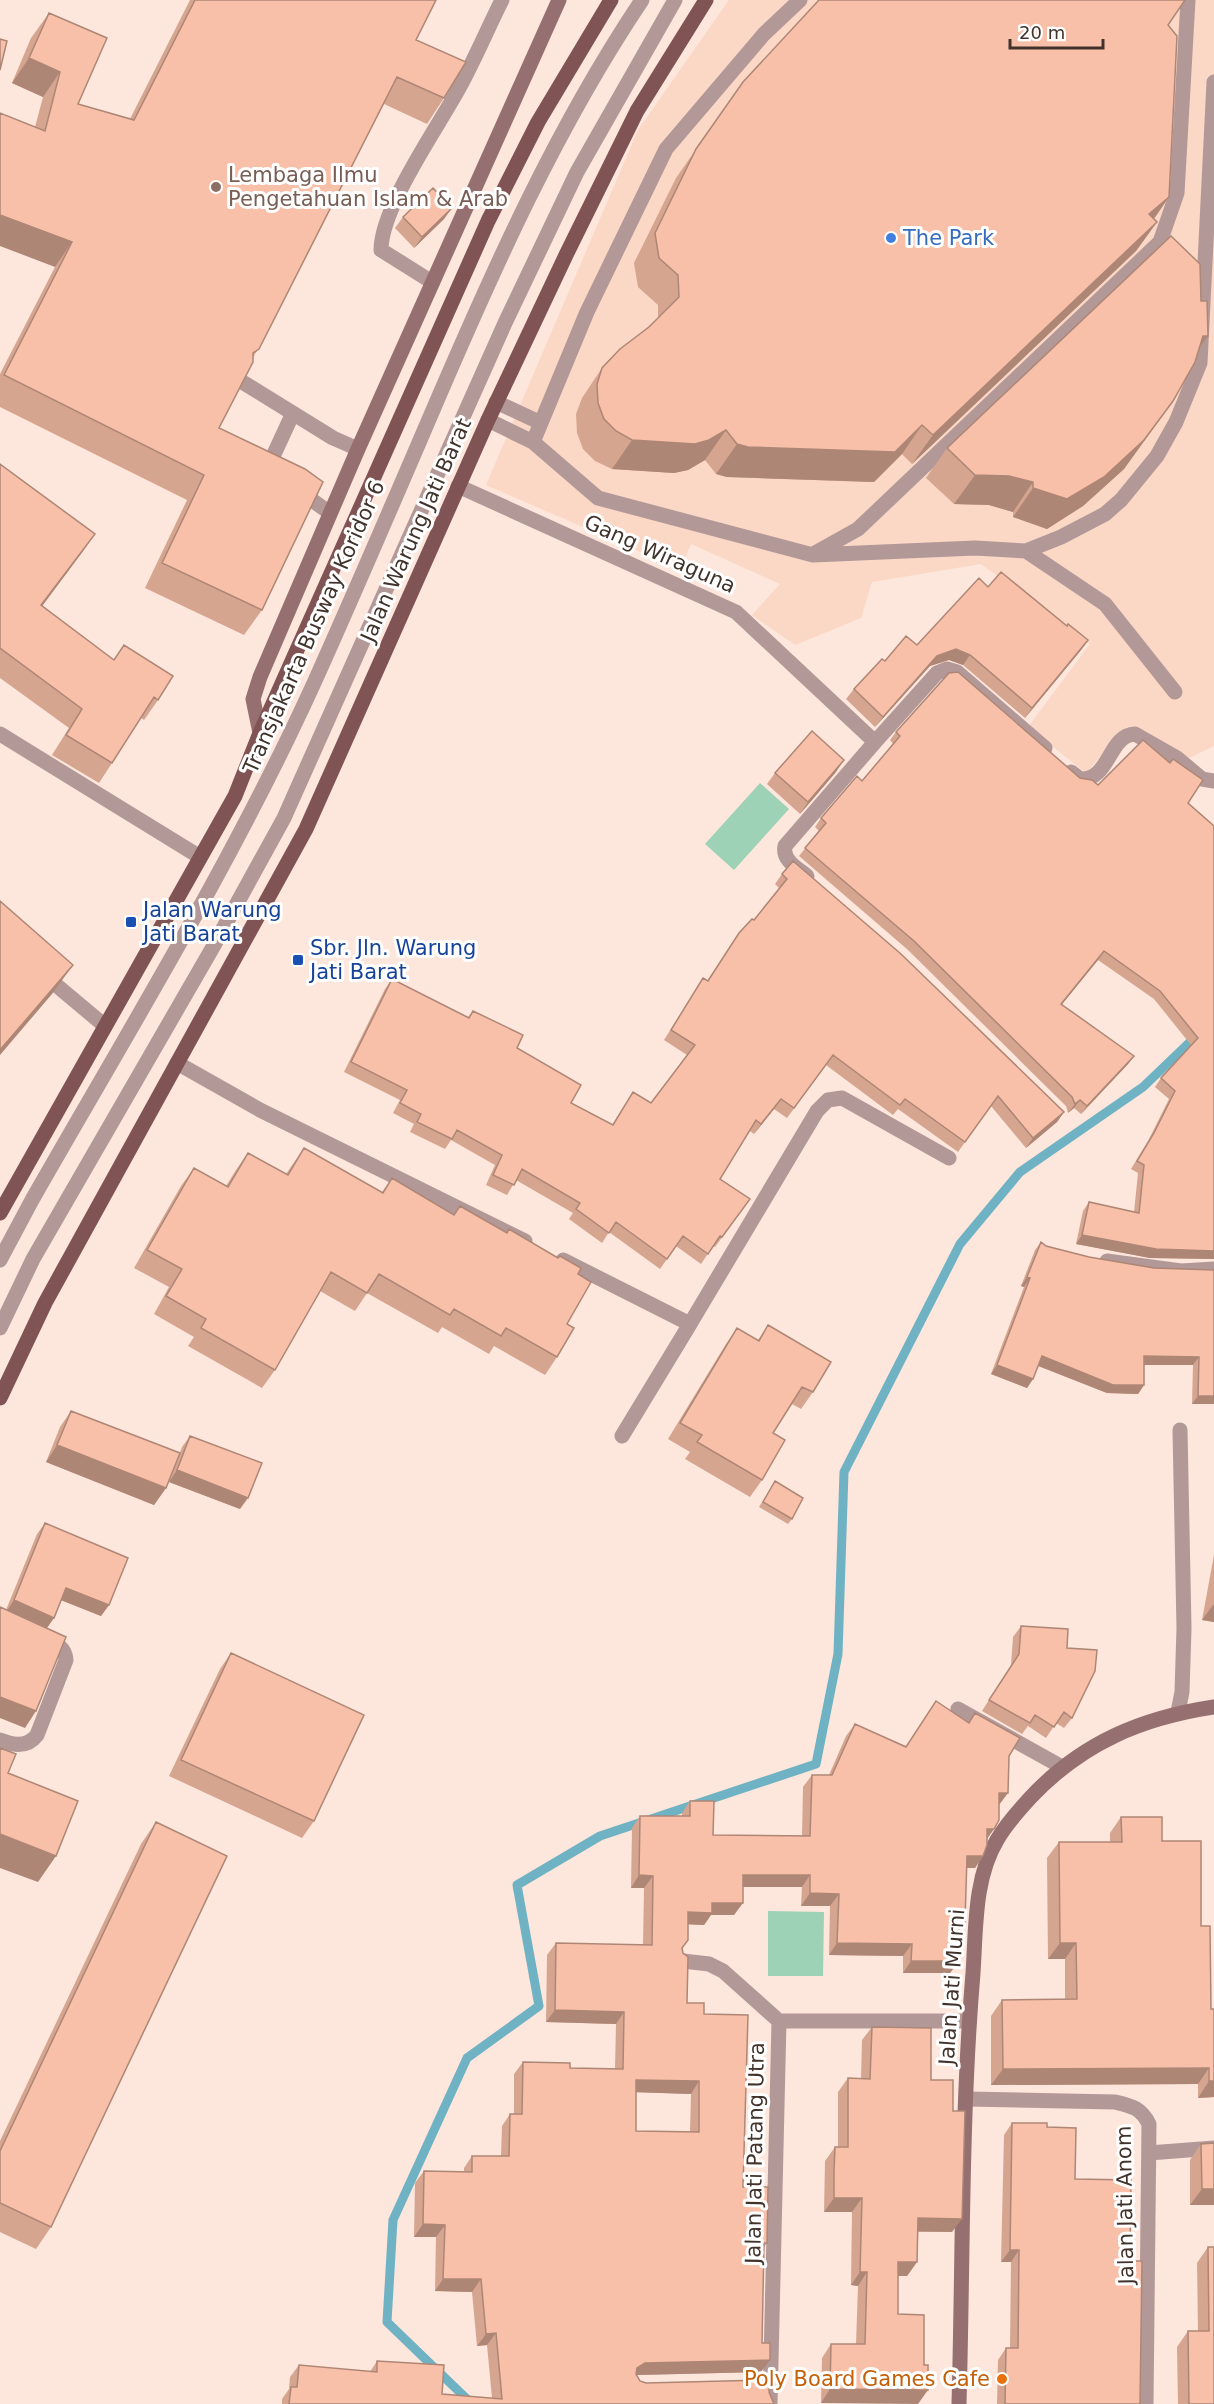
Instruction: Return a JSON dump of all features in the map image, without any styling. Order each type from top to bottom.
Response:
[{"type":"main road","points":[[0,1213],[235,796],[260,733],[488,221],[538,122],[611,0]]},
{"type":"main road","name":"Jalan Warung Jati Barat","points":[[0,1398],[45,1303],[306,829],[496,402],[637,111],[706,0]]},
{"type":"street","points":[[432,282],[381,250],[381,237],[384,225],[398,196],[458,90],[502,0]]},
{"type":"street","points":[[260,733],[253,699],[260,677],[357,449],[559,0]]},
{"type":"street","name":"Transjakarta Busway Koridor 6","points":[[0,1260],[265,788],[382,528],[476,311],[549,156],[597,71],[642,0]]},
{"type":"street","points":[[0,1328],[33,1259],[213,947],[284,818],[500,334],[573,182],[675,0]]},
{"type":"street","points":[[532,442],[587,312],[666,149],[764,34],[800,0]]},
{"type":"street","points":[[813,555],[858,529],[1160,242],[1177,193],[1188,0]]},
{"type":"street","points":[[488,420],[532,442],[598,498],[813,555],[975,548],[1026,551],[1085,526],[1105,514],[1121,500],[1157,456],[1176,422],[1200,363],[1214,82]]},
{"type":"street","points":[[244,383],[333,438],[357,449]]},
{"type":"street","points":[[496,402],[539,422]]},
{"type":"street","points":[[293,413],[269,465],[270,469],[330,513]]},
{"type":"street","name":"Gang Wiraguna","points":[[458,486],[736,612],[875,742]]},
{"type":"street","points":[[1026,551],[1105,604],[1175,692]]},
{"type":"street","points":[[822,889],[786,859],[784,849],[937,673],[947,669],[957,672],[1080,779],[1093,777],[1102,769],[1122,738],[1135,734],[1177,758],[1208,780]]},
{"type":"street","points":[[0,734],[200,857]]},
{"type":"street","points":[[35,968],[105,1026]]},
{"type":"street","points":[[177,1063],[260,1110],[690,1324]]},
{"type":"street","points":[[622,1436],[817,1111],[828,1100],[842,1098],[949,1158]]},
{"type":"street","points":[[1090,1259],[1181,1271],[1214,1269]]},
{"type":"street","points":[[1178,1712],[1182,1692],[1184,1628],[1180,1430]]},
{"type":"street","points":[[0,1740],[19,1745],[31,1743],[37,1736],[66,1660],[61,1646],[30,1633]]},
{"type":"street","name":"Jalan Jati Murni","points":[[959,2404],[969,2021],[979,1897],[985,1869],[996,1840],[1017,1812],[1062,1767],[1118,1732],[1178,1712],[1214,1707]]},
{"type":"street","points":[[958,1709],[1062,1767]]},
{"type":"street","points":[[683,1961],[709,1964],[723,1971],[779,2021]]},
{"type":"street","name":"Jalan Jati Patang Utra","points":[[770,2404],[765,2383],[779,2021],[969,2021]]},
{"type":"street","name":"Jalan Jati Anom","points":[[967,2099],[1115,2102],[1136,2108],[1143,2113],[1149,2124],[1146,2404]]},
{"type":"street","points":[[1149,2153],[1214,2148]]},
{"type":"shaded area","points":[[729,0],[1214,0],[1214,746],[1189,758],[1144,730],[1126,727],[1086,773],[1028,727],[1090,644],[981,564],[872,582],[861,618],[795,645],[752,615],[780,584],[691,544],[680,569],[486,485],[638,130]]},
{"type":"green space","points":[[760,783],[789,809],[734,870],[705,844]]},
{"type":"green space","points":[[768,1911],[824,1912],[823,1976],[768,1976]]},
{"type":"building","name":"Lembaga Ilmu Pengetahuan Islam & Arab","points":[[195,0],[436,0],[416,40],[466,62],[444,98],[397,77],[259,349],[253,353],[253,362],[219,428],[305,469],[323,482],[262,610],[162,563],[204,475],[4,375],[72,242],[0,215],[0,113],[45,131],[60,72],[29,58],[49,13],[107,38],[78,104],[134,120]]},
{"type":"building","name":"The Park","points":[[819,0],[1185,0],[1168,25],[1177,36],[1169,197],[1149,214],[1157,222],[933,435],[922,425],[895,452],[748,447],[737,444],[726,430],[709,440],[695,444],[632,440],[616,431],[604,419],[598,403],[597,384],[602,368],[679,297],[678,275],[659,258],[655,233],[696,149],[743,82]]},
{"type":"building","points":[[0,39],[7,41],[0,70]]},
{"type":"building","points":[[433,188],[452,208],[422,237],[403,217]]},
{"type":"building","points":[[1171,236],[1200,264],[1201,301],[1207,301],[1208,336],[1203,336],[1195,362],[1173,401],[1144,440],[1104,477],[1067,499],[1033,488],[1033,482],[1009,476],[975,475],[947,448]]},
{"type":"building","points":[[0,464],[95,534],[41,605],[114,660],[124,645],[173,676],[158,700],[154,697],[112,763],[66,735],[82,709],[0,648]]},
{"type":"building","points":[[1001,572],[1067,626],[1068,624],[1088,640],[1032,708],[970,655],[956,649],[937,656],[883,717],[854,689],[882,659],[885,661],[906,636],[917,645],[979,578],[988,587]]},
{"type":"building","points":[[958,672],[1080,778],[1092,780],[1098,785],[1143,740],[1170,763],[1173,759],[1203,780],[1188,803],[1214,826],[1214,1251],[1156,1249],[1082,1235],[1089,1202],[1139,1213],[1144,1165],[1137,1161],[1175,1091],[1161,1078],[1198,1038],[1160,991],[1104,951],[1061,1004],[1134,1056],[1087,1106],[1080,1100],[1075,1104],[1072,1097],[914,941],[805,848],[826,823],[821,818],[857,776],[862,781],[900,736],[896,732],[949,673]]},
{"type":"building","points":[[812,731],[844,760],[808,802],[775,773]]},
{"type":"building","points":[[793,861],[901,954],[1064,1112],[1033,1138],[998,1096],[965,1142],[905,1099],[900,1105],[833,1055],[794,1108],[781,1099],[761,1124],[756,1120],[720,1179],[750,1199],[722,1237],[720,1236],[708,1254],[683,1236],[667,1259],[616,1222],[609,1233],[576,1209],[580,1203],[522,1169],[514,1185],[493,1175],[502,1155],[457,1130],[452,1139],[417,1122],[421,1114],[400,1103],[407,1090],[351,1062],[392,979],[469,1018],[473,1011],[523,1035],[517,1048],[581,1085],[571,1103],[613,1125],[633,1092],[651,1103],[695,1045],[671,1030],[703,978],[708,981],[739,933],[752,919],[754,920],[787,879],[782,874]]},
{"type":"building","points":[[0,901],[73,965],[0,1050]]},
{"type":"building","points":[[304,1148],[383,1193],[392,1178],[454,1215],[460,1206],[507,1233],[509,1229],[558,1258],[560,1256],[581,1268],[578,1274],[591,1282],[567,1324],[574,1328],[557,1357],[506,1328],[501,1336],[454,1309],[450,1315],[379,1274],[367,1293],[331,1272],[275,1370],[201,1328],[206,1319],[166,1296],[182,1269],[147,1250],[194,1168],[228,1187],[248,1153],[288,1175]]},
{"type":"building","points":[[1041,1242],[1046,1246],[1089,1257],[1154,1268],[1214,1270],[1214,1396],[1198,1396],[1199,1357],[1144,1356],[1144,1385],[1113,1385],[1042,1356],[1033,1379],[997,1365]]},
{"type":"building","points":[[768,1325],[831,1362],[813,1392],[802,1387],[773,1433],[785,1440],[762,1480],[697,1442],[702,1435],[680,1423],[737,1328],[759,1341]]},
{"type":"building","points":[[71,1411],[180,1453],[166,1488],[57,1445]]},
{"type":"building","points":[[190,1436],[262,1463],[248,1498],[177,1470]]},
{"type":"building","points":[[775,1481],[803,1498],[792,1519],[763,1502]]},
{"type":"building","points":[[45,1523],[128,1558],[109,1605],[66,1588],[54,1618],[14,1600]]},
{"type":"building","points":[[0,1607],[66,1637],[36,1711],[0,1697]]},
{"type":"building","points":[[1021,1626],[1068,1629],[1067,1648],[1097,1650],[1095,1671],[1072,1718],[1064,1712],[1054,1727],[1035,1715],[1030,1723],[989,1700],[1019,1654]]},
{"type":"building","points":[[231,1653],[364,1715],[314,1821],[181,1760]]},
{"type":"building","points":[[936,1701],[969,1723],[975,1713],[1020,1738],[1009,1756],[1008,1793],[999,1793],[999,1820],[994,1829],[987,1829],[987,1845],[983,1856],[967,1856],[965,1922],[959,1922],[959,1961],[911,1961],[912,1944],[837,1943],[839,1894],[810,1893],[810,1875],[743,1875],[743,1903],[712,1903],[712,1913],[688,1912],[688,1940],[682,1948],[683,1953],[688,1957],[687,2003],[704,2003],[704,2014],[748,2015],[743,2187],[768,2187],[767,2243],[764,2243],[762,2343],[770,2343],[770,2360],[645,2363],[637,2368],[636,2374],[640,2381],[646,2383],[769,2380],[769,2392],[774,2404],[289,2404],[291,2387],[297,2387],[299,2365],[377,2372],[377,2361],[444,2365],[442,2394],[502,2399],[496,2333],[486,2334],[481,2279],[443,2279],[445,2225],[423,2224],[424,2171],[472,2172],[472,2156],[509,2156],[510,2114],[522,2114],[523,2062],[570,2063],[570,2068],[623,2069],[624,2012],[555,2010],[556,1943],[652,1945],[653,1876],[639,1875],[640,1816],[690,1816],[690,1801],[714,1801],[713,1835],[810,1836],[812,1775],[832,1775],[855,1724],[906,1747]],"holes":[[[636,2080],[699,2081],[699,2132],[636,2131]]]},
{"type":"building","points":[[0,1748],[16,1754],[8,1773],[78,1801],[56,1856],[0,1834]]},
{"type":"building","points":[[1121,1817],[1162,1817],[1162,1841],[1201,1841],[1201,1926],[1210,1926],[1211,2009],[1214,2009],[1214,2081],[1209,2081],[1209,2068],[1003,2069],[1002,2000],[1077,1999],[1076,1943],[1060,1943],[1059,1842],[1122,1842]]},
{"type":"building","points":[[156,1822],[227,1856],[51,2227],[0,2203],[0,2151]]},
{"type":"building","points":[[872,2027],[931,2028],[931,2080],[953,2080],[953,2111],[965,2111],[962,2219],[918,2218],[917,2262],[898,2262],[898,2314],[924,2315],[924,2365],[928,2365],[928,2390],[830,2389],[831,2344],[865,2344],[867,2272],[860,2272],[862,2198],[834,2198],[834,2170],[835,2147],[848,2147],[848,2078],[870,2079]]},
{"type":"building","points":[[1012,2123],[1047,2123],[1047,2127],[1076,2128],[1075,2179],[1131,2180],[1130,2261],[1142,2261],[1140,2404],[1005,2404],[1006,2348],[1018,2348],[1019,2250],[1010,2250]]},
{"type":"building","points":[[1214,2143],[1214,2189],[1202,2189],[1201,2144]]},
{"type":"building","points":[[1208,2247],[1214,2247],[1214,2404],[1189,2404],[1188,2331],[1209,2331]]},
{"type":"waterway","points":[[472,2404],[387,2322],[393,2220],[467,2058],[539,2006],[517,1885],[600,1836],[816,1764],[838,1654],[844,1472],[960,1244],[1020,1172],[1143,1087],[1214,1019]]},
{"type":"place","name":"Lembaga Ilmu Pengetahuan Islam & Arab","points":[[216,187]]},
{"type":"place","name":"The Park","points":[[891,238]]},
{"type":"place","name":"Jalan Warung Jati Barat","points":[[131,922]]},
{"type":"place","name":"Sbr. Jln. Warung Jati Barat","points":[[298,960]]},
{"type":"place","name":"Poly Board Games Cafe","points":[[1002,2379]]}]
